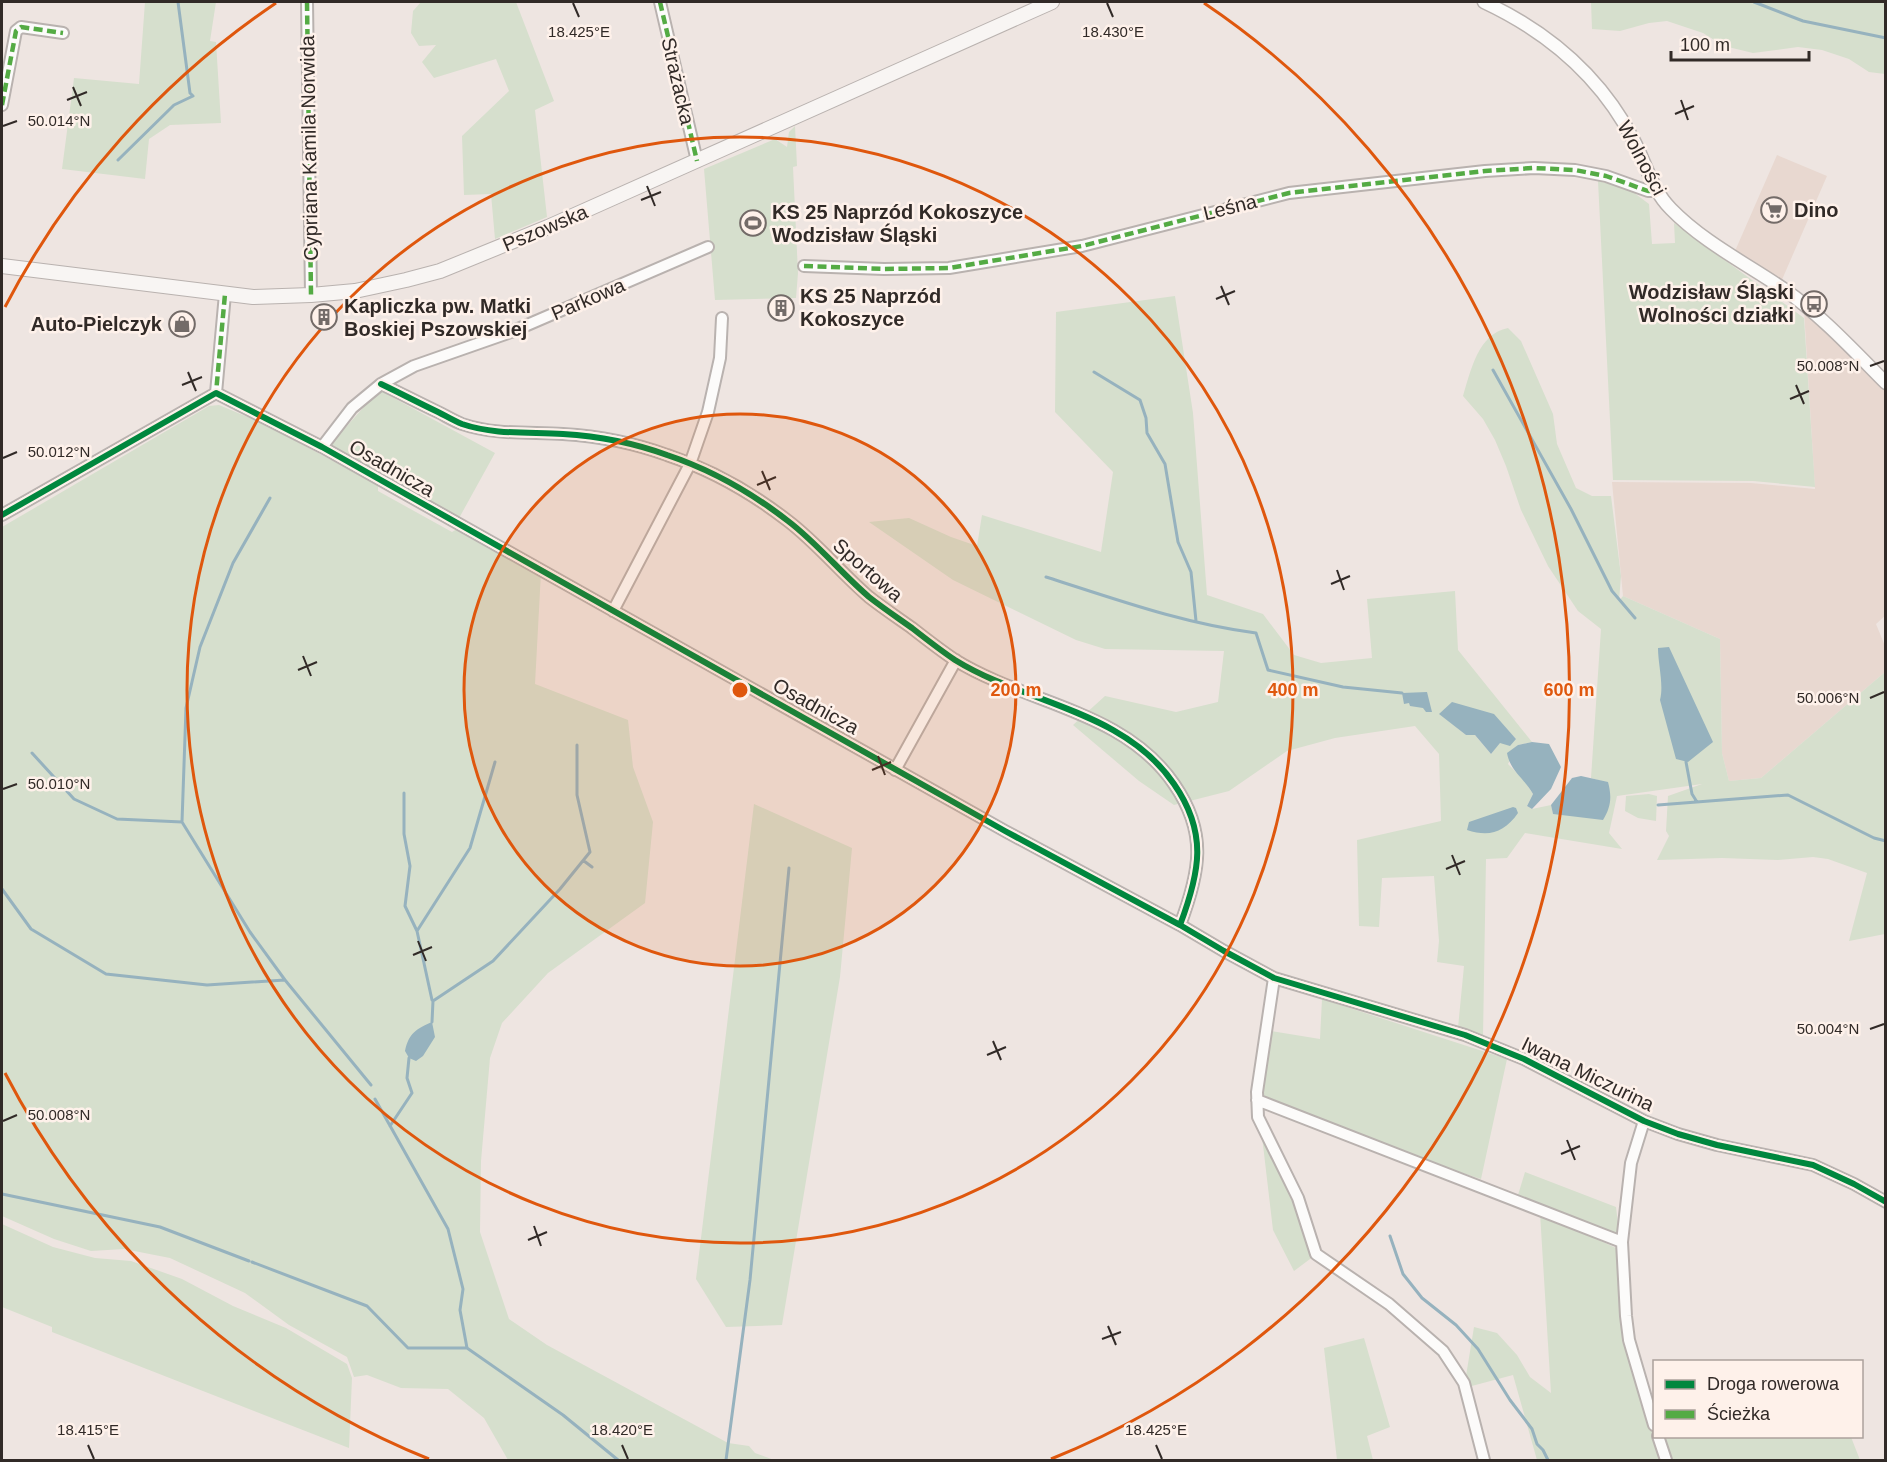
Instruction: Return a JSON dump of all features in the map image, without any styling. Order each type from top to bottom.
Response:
[{"type":"main road","name":"Pszowska","points":[[2,266],[253,297],[356,291],[406,280],[440,271],[548,228],[1052,2]]},
{"type":"street","name":"Cypriana Kamila Norwida","points":[[307,2],[311,295]]},
{"type":"street","name":"Strażacka","points":[[660,2],[697,161]]},
{"type":"street","name":"Wolności","points":[[1484,2],[1549,39],[1587,73],[1621,117],[1657,190],[1683,220],[1788,292],[1886,383]]},
{"type":"street","points":[[2,105],[16,31],[21,27],[63,33]]},
{"type":"street","name":"Leśna","points":[[804,266],[884,269],[948,268],[1082,246],[1289,193],[1485,171],[1534,168],[1575,170],[1606,176],[1648,191],[1657,190]]},
{"type":"street","name":"Parkowa","points":[[321,447],[352,408],[381,384],[414,366],[511,332],[708,247]]},
{"type":"street","points":[[2,515],[216,393],[225,294]]},
{"type":"street","points":[[613,611],[690,464],[708,412],[720,358],[722,318]]},
{"type":"street","name":"Sportowa","points":[[381,384],[462,424],[498,431],[566,434],[611,440],[666,454],[690,464],[741,489],[789,522],[871,598],[956,660],[1007,685],[1126,736],[1148,752],[1173,782],[1186,802],[1196,834],[1198,868],[1192,894],[1180,925]]},
{"type":"street","name":"Osadnicza","points":[[216,393],[321,447],[895,770],[1274,978]]},
{"type":"street","points":[[895,770],[956,660]]},
{"type":"street","points":[[1274,978],[1257,1100],[1258,1117],[1298,1198],[1316,1254],[1389,1304],[1443,1351],[1464,1383],[1484,1461]]},
{"type":"street","name":"Iwana Miczurina","points":[[1274,978],[1465,1035],[1524,1059],[1644,1121],[1717,1145],[1813,1165],[1886,1202]]},
{"type":"street","points":[[1257,1100],[1622,1242]]},
{"type":"street","name":"Iwana Miczurina","points":[[1644,1121],[1631,1163],[1622,1242],[1629,1340],[1653,1422]]},
{"type":"street","points":[[1658,1438],[1666,1461]]},
{"type":"shaded area","points":[[1777,155],[1827,176],[1781,282],[1735,251]]},
{"type":"shaded area","points":[[1804,310],[1885,389],[1886,615],[1876,624],[1885,646],[1885,672],[1761,778],[1729,781],[1722,753],[1720,639],[1623,596],[1612,482],[1751,483],[1815,489]]},
{"type":"green space","points":[[145,2],[216,2],[210,41],[216,42],[221,123],[170,125],[149,139],[145,179],[62,169],[74,78],[139,84]]},
{"type":"green space","points":[[421,2],[516,2],[554,101],[535,110],[547,217],[495,239],[491,194],[464,195],[462,136],[509,91],[496,59],[434,78],[422,62],[436,45],[419,46],[411,33],[413,11]]},
{"type":"green space","points":[[1591,2],[1886,2],[1885,74],[1869,72],[1849,59],[1822,50],[1798,47],[1753,53],[1724,46],[1703,33],[1667,21],[1620,31],[1592,29]]},
{"type":"green space","name":"KS 25 Naprzód Kokoszyce Wodzisław Śląski","points":[[795,126],[797,166],[793,167],[798,273],[796,298],[715,300],[704,169],[775,139],[787,147],[789,132]]},
{"type":"green space","points":[[1598,181],[1629,189],[1649,204],[1652,244],[1675,243],[1674,223],[1804,318],[1815,487],[1753,481],[1613,480]]},
{"type":"green space","points":[[1175,296],[1193,413],[1207,595],[1263,614],[1294,655],[1321,663],[1372,658],[1367,599],[1455,591],[1458,650],[1532,742],[1518,745],[1508,764],[1524,780],[1533,794],[1527,806],[1532,809],[1551,805],[1553,814],[1608,783],[1591,778],[1601,629],[1578,611],[1548,566],[1521,510],[1495,440],[1483,419],[1463,396],[1477,354],[1489,338],[1508,328],[1521,341],[1553,414],[1557,444],[1576,488],[1592,496],[1611,496],[1621,576],[1619,601],[1623,596],[1720,639],[1722,753],[1729,781],[1761,778],[1885,672],[1885,934],[1849,941],[1867,873],[1828,859],[1813,857],[1778,860],[1722,858],[1657,860],[1669,836],[1666,831],[1668,796],[1702,784],[1617,796],[1609,833],[1622,849],[1525,833],[1507,858],[1486,859],[1483,1037],[1458,1028],[1464,966],[1437,962],[1439,941],[1434,876],[1382,878],[1379,927],[1359,926],[1357,840],[1441,821],[1439,754],[1415,726],[1335,738],[1287,751],[1229,791],[1174,805],[1139,781],[1073,725],[1105,696],[1176,712],[1218,702],[1224,651],[1105,649],[1076,640],[953,580],[869,522],[909,518],[977,546],[982,515],[1101,552],[1113,472],[1055,412],[1056,312]],"holes":[[[1440,714],[1493,714],[1516,739],[1500,742],[1491,754],[1474,734],[1466,735]]]},
{"type":"green space","points":[[379,390],[495,453],[458,520],[332,449],[330,445]]},
{"type":"green space","points":[[219,405],[262,423],[378,485],[378,491],[452,532],[457,529],[541,572],[535,684],[628,720],[633,767],[653,822],[645,903],[548,973],[502,1023],[490,1058],[481,1161],[480,1232],[509,1319],[547,1345],[728,1443],[749,1446],[755,1453],[774,1460],[508,1460],[484,1418],[448,1389],[401,1388],[367,1375],[354,1377],[347,1357],[289,1325],[245,1293],[170,1258],[124,1249],[91,1251],[54,1239],[2,1216],[2,527],[209,406]]},
{"type":"green space","points":[[1649,794],[1657,796],[1656,821],[1638,818],[1625,811],[1626,796]]},
{"type":"green space","points":[[754,804],[852,848],[840,977],[782,1325],[726,1327],[696,1279]]},
{"type":"green space","points":[[1322,999],[1507,1059],[1481,1179],[1438,1165],[1262,1096],[1271,1031],[1320,1039]]},
{"type":"green space","points":[[1261,1128],[1292,1192],[1314,1256],[1294,1271],[1273,1230]]},
{"type":"green space","points":[[1525,1172],[1616,1207],[1619,1232],[1613,1237],[1518,1195]]},
{"type":"green space","points":[[1540,1213],[1616,1248],[1620,1253],[1622,1341],[1631,1361],[1661,1460],[1537,1460],[1513,1375],[1468,1387],[1466,1376],[1474,1327],[1497,1333],[1517,1355],[1530,1377],[1551,1393]]},
{"type":"green space","points":[[2,1224],[53,1247],[95,1258],[131,1261],[182,1279],[233,1306],[286,1328],[347,1364],[352,1378],[349,1448],[52,1332],[52,1327],[2,1307]]},
{"type":"green space","points":[[1364,1338],[1390,1427],[1367,1436],[1373,1460],[1337,1460],[1324,1348]]},
{"type":"green space","points":[[1664,1438],[1851,1438],[1860,1460],[1671,1460]]},
{"type":"water","points":[[1669,647],[1713,742],[1688,762],[1676,759],[1660,700],[1658,648]]},
{"type":"water","points":[[1427,692],[1432,712],[1410,706],[1409,703],[1404,704],[1402,693]]},
{"type":"water","points":[[1452,702],[1494,714],[1516,739],[1510,746],[1500,743],[1491,754],[1475,735],[1466,735],[1439,714]]},
{"type":"water","points":[[1532,742],[1549,744],[1561,767],[1551,789],[1532,809],[1527,806],[1533,794],[1514,770],[1507,753],[1518,745]]},
{"type":"water","points":[[1581,776],[1608,782],[1610,802],[1603,820],[1553,814],[1551,805],[1572,778]]},
{"type":"water","points":[[1513,807],[1518,813],[1513,820],[1496,832],[1482,833],[1467,830],[1469,822]]},
{"type":"water","points":[[432,1022],[435,1037],[423,1056],[416,1061],[409,1058],[405,1051],[411,1036]]},
{"type":"waterway","points":[[118,160],[174,105],[193,96],[190,93],[178,2]]},
{"type":"waterway","points":[[1754,2],[1803,21],[1886,38]]},
{"type":"waterway","points":[[1493,370],[1571,509],[1612,591],[1635,618]]},
{"type":"waterway","points":[[1094,372],[1140,400],[1146,418],[1147,433],[1165,464],[1178,542],[1191,572],[1196,621]]},
{"type":"waterway","points":[[182,822],[186,708],[200,647],[233,563],[270,498]]},
{"type":"waterway","points":[[1046,577],[1176,617],[1256,633],[1268,670],[1343,687],[1402,693]]},
{"type":"waterway","points":[[432,1022],[433,1001],[493,961],[560,889],[590,852],[577,795],[577,745]]},
{"type":"waterway","points":[[32,753],[74,799],[117,819],[182,822],[250,932],[285,980]]},
{"type":"waterway","points":[[432,1000],[417,931],[470,848],[495,762]]},
{"type":"waterway","points":[[1686,762],[1692,794],[1697,802]]},
{"type":"waterway","points":[[404,793],[404,834],[410,866],[405,906],[417,931]]},
{"type":"waterway","points":[[1658,805],[1788,795],[1874,838],[1886,841]]},
{"type":"waterway","points":[[584,861],[592,867]]},
{"type":"waterway","points":[[726,1460],[750,1280],[789,868]]},
{"type":"waterway","points":[[2,889],[31,929],[106,974],[207,985],[285,980],[371,1085]]},
{"type":"waterway","points":[[390,1126],[412,1093],[407,1078],[409,1058]]},
{"type":"waterway","points":[[375,1099],[448,1229],[463,1289],[460,1310],[467,1348]]},
{"type":"waterway","points":[[2,1194],[160,1227],[249,1261]]},
{"type":"waterway","points":[[1390,1236],[1403,1274],[1422,1298],[1456,1325],[1478,1349],[1510,1400],[1532,1429],[1537,1444],[1548,1460]]},
{"type":"waterway","points":[[252,1262],[367,1306],[408,1348],[467,1348],[563,1415],[618,1460]]},
{"type":"marked path","points":[[307,2],[311,295]]},
{"type":"marked path","points":[[660,2],[697,161]]},
{"type":"marked path","points":[[2,105],[16,31],[21,27],[63,33]]},
{"type":"marked path","points":[[804,266],[884,269],[949,268],[1082,246],[1289,193],[1485,171],[1534,168],[1575,170],[1606,176],[1648,191],[1657,191]]},
{"type":"marked path","points":[[211,396],[216,393],[225,294]]},
{"type":"cycle path","points":[[381,384],[474,428],[602,438],[667,455],[714,475],[760,501],[788,521],[869,597],[955,660],[1012,688],[1101,724],[1129,740],[1153,759],[1174,784],[1192,819],[1196,836],[1196,870],[1180,925]]},
{"type":"cycle path","points":[[2,515],[216,393],[322,447],[1005,831],[1274,978],[1465,1035],[1524,1059],[1644,1121],[1717,1145],[1813,1165],[1886,1202]]},
{"type":"place","name":"Dino","points":[[1774,210]]},
{"type":"place","name":"KS 25 Naprzód Kokoszyce Wodzisław Śląski","points":[[753,223]]},
{"type":"place","name":"Wodzisław Śląski Wolności działki","points":[[1814,304]]},
{"type":"place","name":"KS 25 Naprzód Kokoszyce","points":[[781,308]]},
{"type":"place","name":"Kapliczka pw. Matki Boskiej Pszowskiej","points":[[324,317]]},
{"type":"place","name":"Auto-Pielczyk","points":[[182,324]]}]
